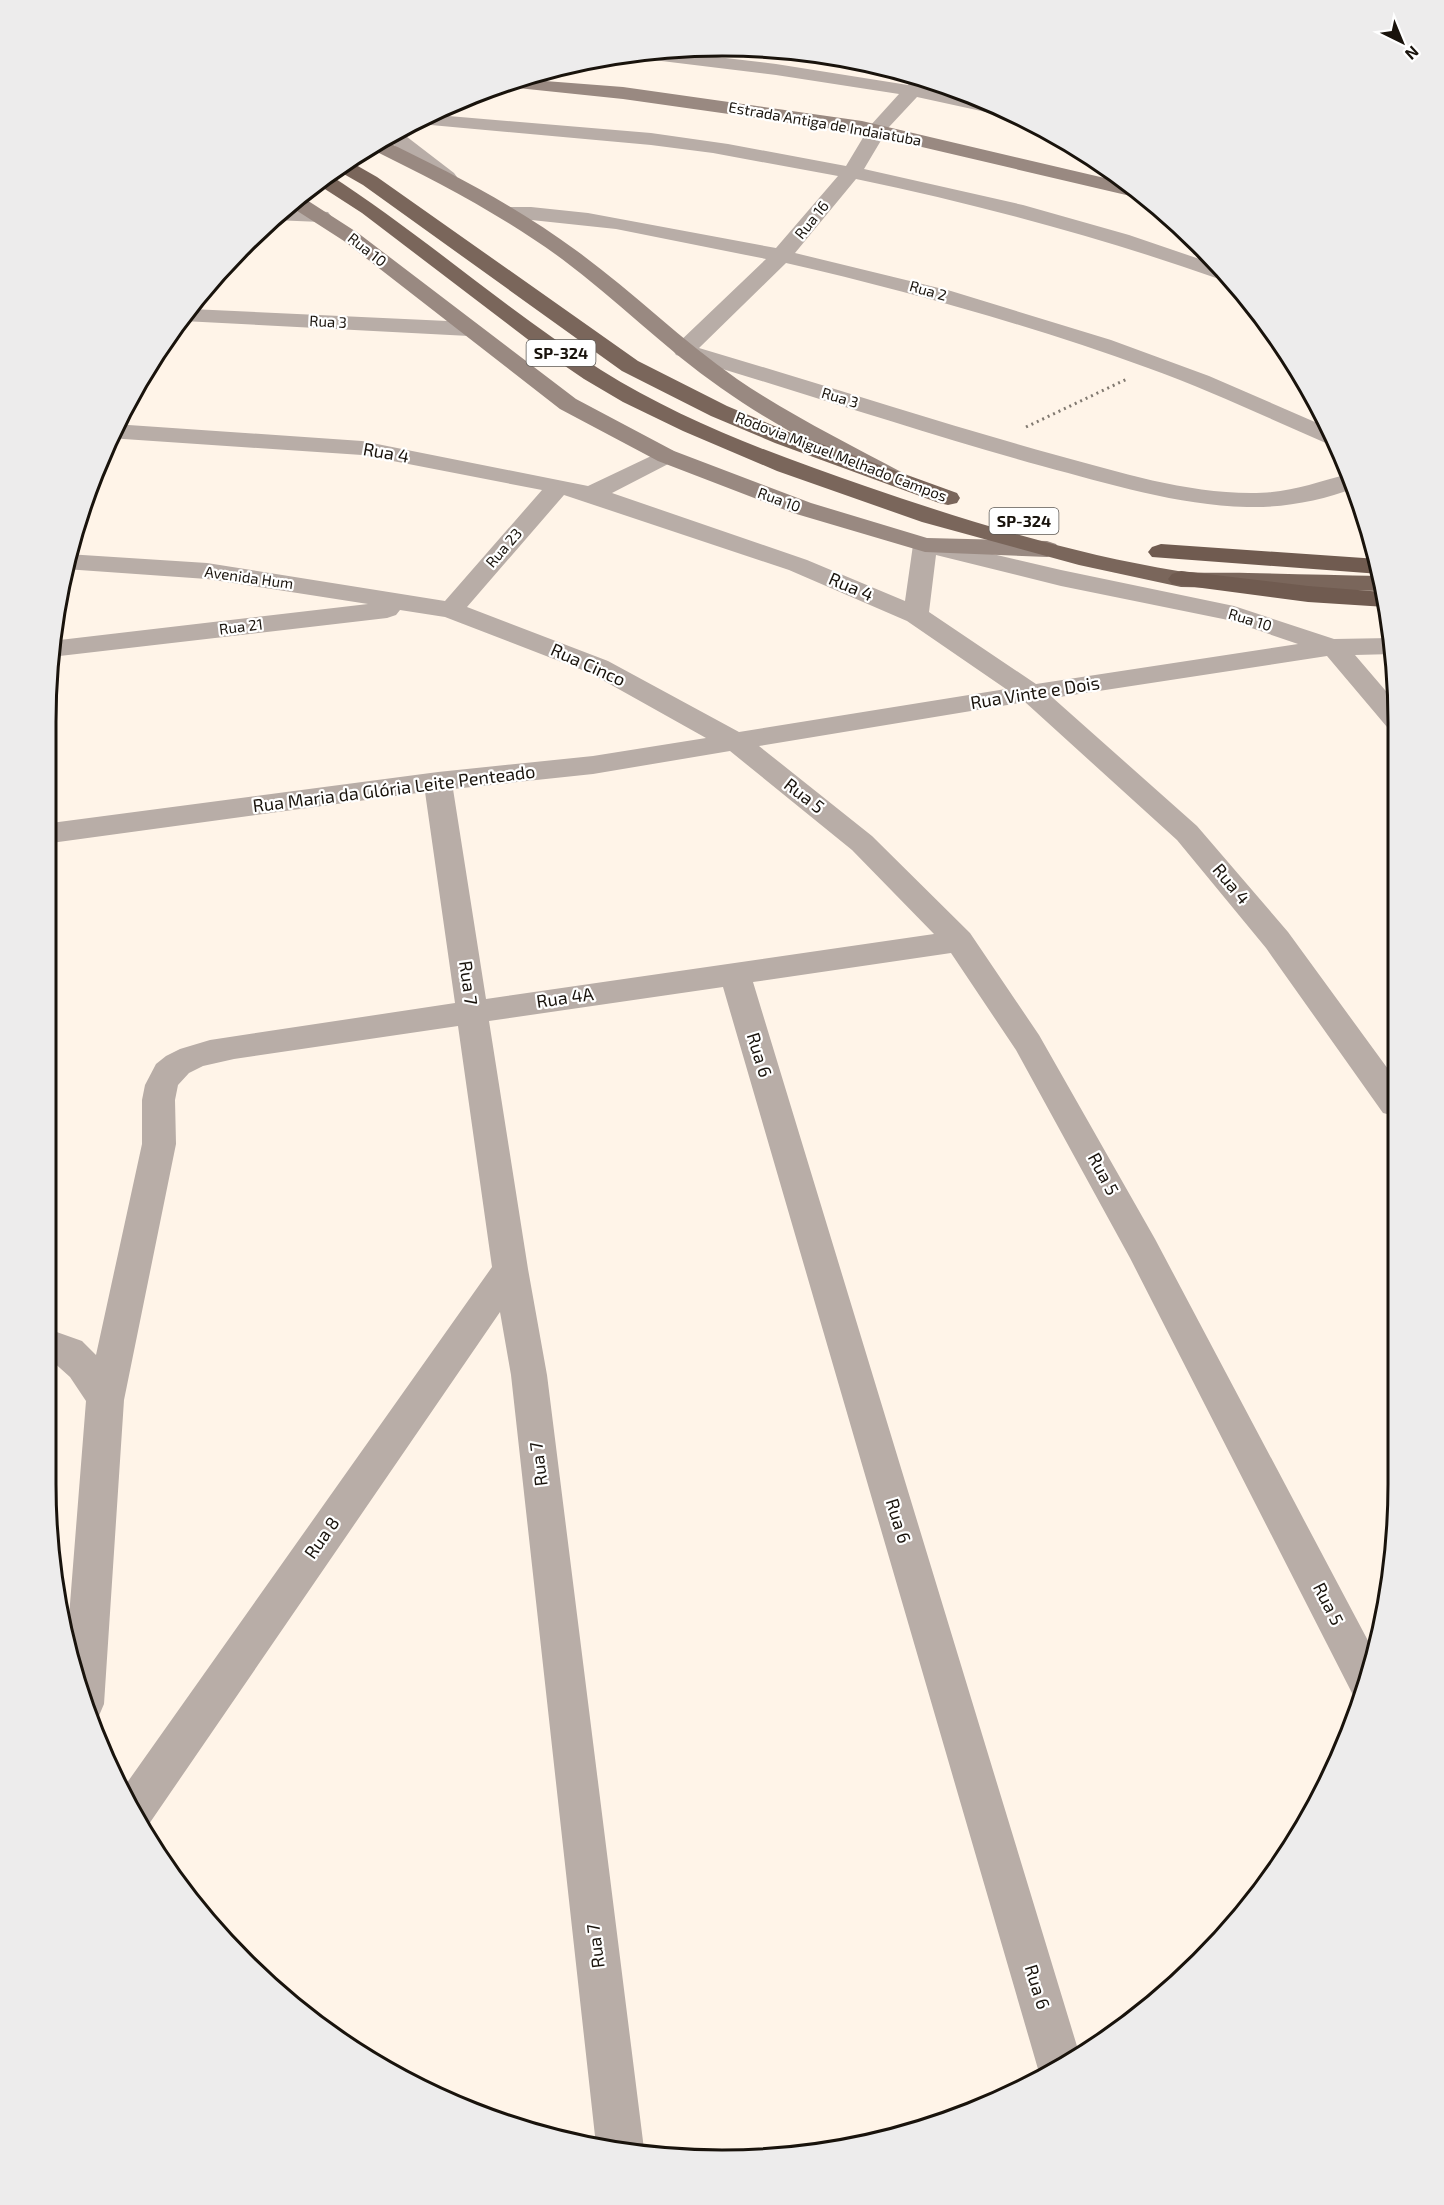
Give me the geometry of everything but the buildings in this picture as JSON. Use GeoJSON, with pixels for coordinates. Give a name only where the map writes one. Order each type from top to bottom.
{"type":"FeatureCollection","features":[{"type":"Feature","properties":{"kind":"highway","name":"Rodovia Miguel Melhado Campos"},"geometry":{"type":"LineString","coordinates":[[350,170],[387,193],[630,366],[719,411],[775,435],[908,485],[1000,515],[1296,582]]}},
{"type":"Feature","properties":{"kind":"highway","name":"Rodovia Miguel Melhado Campos"},"geometry":{"type":"LineString","coordinates":[[330,184],[369,209],[551,346],[631,397],[736,446],[862,494],[931,517],[1088,560],[1181,579],[1374,584]]}},
{"type":"Feature","properties":{"kind":"highway"},"geometry":{"type":"LineString","coordinates":[[1161,552],[1370,566]]}},
{"type":"Feature","properties":{"kind":"highway"},"geometry":{"type":"LineString","coordinates":[[1181,579],[1377,599]]}},
{"type":"Feature","properties":{"kind":"main road","name":"Estrada Antiga de Indaiatuba"},"geometry":{"type":"LineString","coordinates":[[527,85],[623,93],[877,130],[1035,165],[1119,187]]}},
{"type":"Feature","properties":{"kind":"main road"},"geometry":{"type":"LineString","coordinates":[[384,148],[447,177]]}},
{"type":"Feature","properties":{"kind":"main road","name":"Rua 3"},"geometry":{"type":"LineString","coordinates":[[447,177],[503,211],[593,273],[684,350]]}},
{"type":"Feature","properties":{"kind":"main road","name":"Rua 10"},"geometry":{"type":"LineString","coordinates":[[302,205],[351,237],[568,404],[666,456],[802,508],[926,545]]}},
{"type":"Feature","properties":{"kind":"main road"},"geometry":{"type":"LineString","coordinates":[[684,350],[748,397],[908,485]]}},
{"type":"Feature","properties":{"kind":"main road"},"geometry":{"type":"LineString","coordinates":[[926,545],[1047,549]]}},
{"type":"Feature","properties":{"kind":"street"},"geometry":{"type":"LineString","coordinates":[[673,57],[917,85]]}},
{"type":"Feature","properties":{"kind":"street","name":"Rua 16"},"geometry":{"type":"LineString","coordinates":[[684,350],[783,255],[851,172],[891,111],[918,85]]}},
{"type":"Feature","properties":{"kind":"street"},"geometry":{"type":"LineString","coordinates":[[435,120],[609,134],[686,143],[851,172],[940,191],[1093,230],[1211,270]]}},
{"type":"Feature","properties":{"kind":"street","name":"Rua 3"},"geometry":{"type":"LineString","coordinates":[[398,140],[447,177]]}},
{"type":"Feature","properties":{"kind":"street","name":"Rua 2"},"geometry":{"type":"LineString","coordinates":[[503,211],[535,212],[687,236],[865,273],[1047,326],[1158,364],[1323,434]]}},
{"type":"Feature","properties":{"kind":"street"},"geometry":{"type":"LineString","coordinates":[[290,215],[321,216]]}},
{"type":"Feature","properties":{"kind":"street","name":"Rua 3"},"geometry":{"type":"LineString","coordinates":[[194,315],[469,329]]}},
{"type":"Feature","properties":{"kind":"street","name":"Rua 3"},"geometry":{"type":"LineString","coordinates":[[684,350],[988,444],[1173,490],[1217,498],[1271,500],[1311,493],[1344,483]]}},
{"type":"Feature","properties":{"kind":"street","name":"Rua 4"},"geometry":{"type":"LineString","coordinates":[[122,432],[362,448],[558,486],[591,494],[798,565],[916,615],[1031,693],[1187,833],[1277,940],[1388,1094]]}},
{"type":"Feature","properties":{"kind":"street"},"geometry":{"type":"LineString","coordinates":[[591,494],[666,456]]}},
{"type":"Feature","properties":{"kind":"street","name":"Rua 23"},"geometry":{"type":"LineString","coordinates":[[441,607],[558,486]]}},
{"type":"Feature","properties":{"kind":"street"},"geometry":{"type":"LineString","coordinates":[[916,615],[926,545]]}},
{"type":"Feature","properties":{"kind":"street","name":"Rua 10"},"geometry":{"type":"LineString","coordinates":[[926,545],[1061,578],[1234,614],[1334,647]]}},
{"type":"Feature","properties":{"kind":"street","name":"Avenida Hum"},"geometry":{"type":"LineString","coordinates":[[75,562],[207,572],[441,607]]}},
{"type":"Feature","properties":{"kind":"street","name":"Rua 21"},"geometry":{"type":"LineString","coordinates":[[60,648],[441,607]]}},
{"type":"Feature","properties":{"kind":"street","name":"Rua Cinco"},"geometry":{"type":"LineString","coordinates":[[441,607],[599,667],[737,743]]}},
{"type":"Feature","properties":{"kind":"street"},"geometry":{"type":"LineString","coordinates":[[1334,647],[1384,646]]}},
{"type":"Feature","properties":{"kind":"street"},"geometry":{"type":"LineString","coordinates":[[1334,647],[1388,710]]}},
{"type":"Feature","properties":{"kind":"street","name":"Rua Vinte e Dois"},"geometry":{"type":"LineString","coordinates":[[737,743],[1031,693],[1334,647]]}},
{"type":"Feature","properties":{"kind":"street","name":"Rua Maria da Glória Leite Penteado"},"geometry":{"type":"LineString","coordinates":[[56,832],[438,781],[593,765],[737,743]]}},
{"type":"Feature","properties":{"kind":"street","name":"Rua 5"},"geometry":{"type":"LineString","coordinates":[[737,743],[862,843],[959,941],[1028,1043],[1085,1141],[1362,1669]]}},
{"type":"Feature","properties":{"kind":"street","name":"Rua 7"},"geometry":{"type":"LineString","coordinates":[[438,781],[510,1269],[529,1375],[619,2141]]}},
{"type":"Feature","properties":{"kind":"street","name":"Rua 4A"},"geometry":{"type":"LineString","coordinates":[[105,1400],[159,1144],[157,1109],[160,1091],[165,1076],[186,1058],[198,1054],[472,1011],[959,941]]}},
{"type":"Feature","properties":{"kind":"street","name":"Rua 6"},"geometry":{"type":"LineString","coordinates":[[735,973],[1058,2058]]}},
{"type":"Feature","properties":{"kind":"street","name":"Rua 8"},"geometry":{"type":"LineString","coordinates":[[138,1803],[510,1269]]}},
{"type":"Feature","properties":{"kind":"street"},"geometry":{"type":"LineString","coordinates":[[56,1346],[72,1355],[91,1377],[105,1400],[76,1631],[78,1656]]}},
{"type":"Feature","properties":{"kind":"path"},"geometry":{"type":"LineString","coordinates":[[988,444],[1158,364]]}}]}
